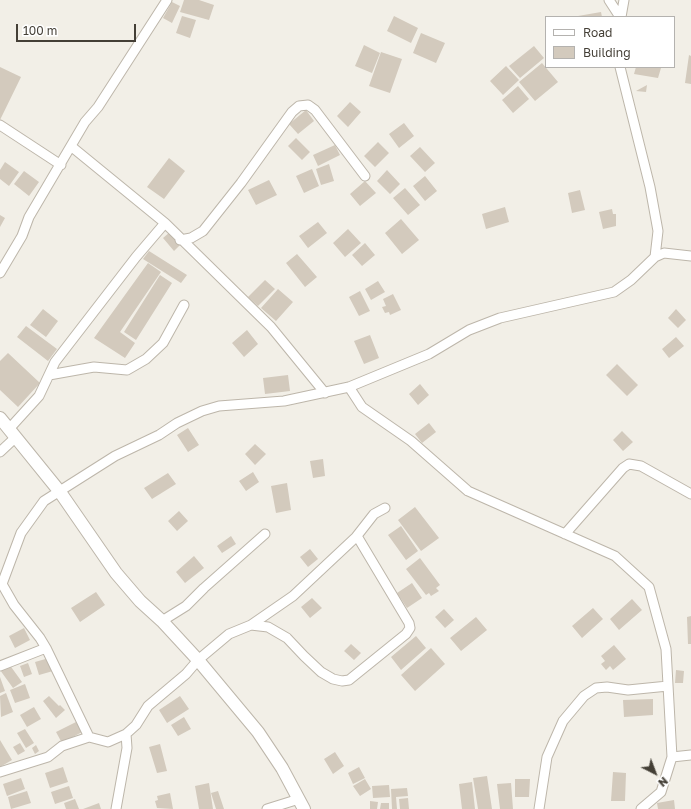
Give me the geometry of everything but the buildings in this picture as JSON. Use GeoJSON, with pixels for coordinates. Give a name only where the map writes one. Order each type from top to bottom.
{"type":"FeatureCollection","features":[{"type":"Feature","properties":{"kind":"street"},"geometry":{"type":"LineString","coordinates":[[0,273],[22,236],[29,217],[72,147],[85,122],[98,108],[167,0]]}},
{"type":"Feature","properties":{"kind":"street"},"geometry":{"type":"LineString","coordinates":[[609,0],[619,16]]}},
{"type":"Feature","properties":{"kind":"street"},"geometry":{"type":"LineString","coordinates":[[620,16],[624,0]]}},
{"type":"Feature","properties":{"kind":"street"},"geometry":{"type":"LineString","coordinates":[[620,68],[650,187],[658,232],[655,257]]}},
{"type":"Feature","properties":{"kind":"street"},"geometry":{"type":"LineString","coordinates":[[180,240],[191,238],[203,230],[241,183],[292,112],[299,106],[308,105],[315,110],[365,176]]}},
{"type":"Feature","properties":{"kind":"street"},"geometry":{"type":"LineString","coordinates":[[0,125],[61,165]]}},
{"type":"Feature","properties":{"kind":"street"},"geometry":{"type":"LineString","coordinates":[[72,147],[165,223],[180,240],[271,327],[325,393]]}},
{"type":"Feature","properties":{"kind":"street"},"geometry":{"type":"LineString","coordinates":[[0,452],[39,396],[55,362],[95,309],[165,223]]}},
{"type":"Feature","properties":{"kind":"street"},"geometry":{"type":"LineString","coordinates":[[89,737],[46,648],[14,605],[2,584],[21,533],[44,501],[115,456],[159,435],[177,423],[202,411],[219,406],[284,401],[349,387],[429,354],[469,330],[500,318],[614,292],[631,280],[655,257],[664,253],[691,256]]}},
{"type":"Feature","properties":{"kind":"street"},"geometry":{"type":"LineString","coordinates":[[49,375],[94,367],[127,370],[146,359],[163,343],[184,305]]}},
{"type":"Feature","properties":{"kind":"street"},"geometry":{"type":"LineString","coordinates":[[349,387],[362,407],[411,441],[468,491],[615,556],[649,587],[666,650],[672,757],[661,792],[645,808]]}},
{"type":"Feature","properties":{"kind":"street"},"geometry":{"type":"LineString","coordinates":[[0,418],[60,492],[116,573],[140,601],[162,621],[198,660],[258,732],[282,768],[301,804],[267,809]]}},
{"type":"Feature","properties":{"kind":"street"},"geometry":{"type":"LineString","coordinates":[[565,534],[623,468],[629,464],[641,466],[691,494]]}},
{"type":"Feature","properties":{"kind":"street"},"geometry":{"type":"LineString","coordinates":[[0,772],[48,757],[62,746],[89,737],[108,742],[126,734],[136,725],[148,706],[186,674],[198,660],[229,634],[251,625],[293,596],[357,536],[374,514],[385,508]]}},
{"type":"Feature","properties":{"kind":"street"},"geometry":{"type":"LineString","coordinates":[[162,621],[186,606],[265,534]]}},
{"type":"Feature","properties":{"kind":"street"},"geometry":{"type":"LineString","coordinates":[[251,625],[268,627],[287,638],[321,672],[333,679],[342,681],[349,680],[406,634],[410,628],[409,623],[357,536]]}},
{"type":"Feature","properties":{"kind":"street"},"geometry":{"type":"LineString","coordinates":[[0,666],[46,648]]}},
{"type":"Feature","properties":{"kind":"street"},"geometry":{"type":"LineString","coordinates":[[539,809],[547,757],[563,721],[584,696],[596,688],[607,687],[628,690],[668,686]]}},
{"type":"Feature","properties":{"kind":"street"},"geometry":{"type":"LineString","coordinates":[[116,809],[127,748],[126,734]]}},
{"type":"Feature","properties":{"kind":"street"},"geometry":{"type":"LineString","coordinates":[[672,757],[691,755]]}}]}
